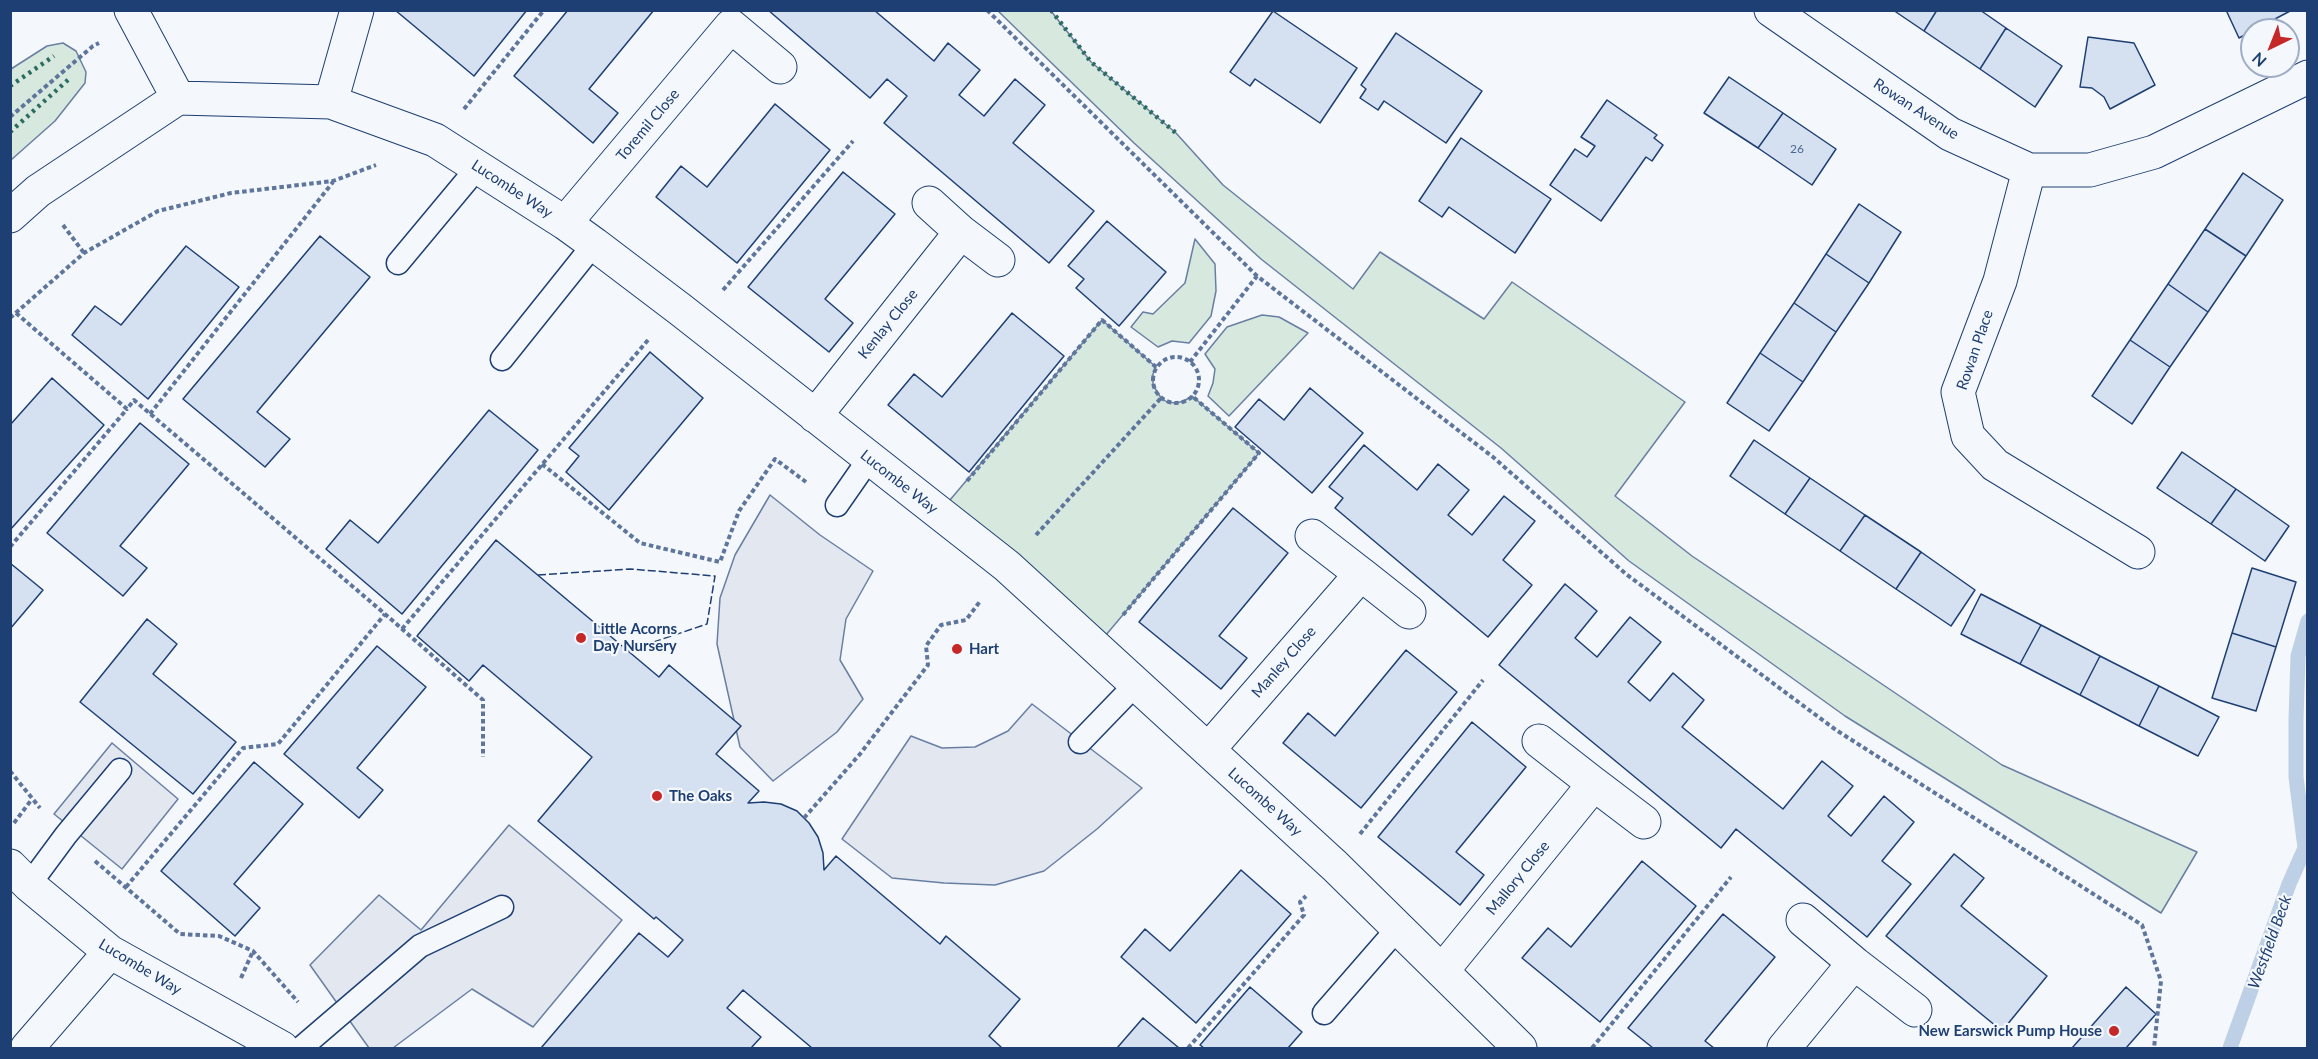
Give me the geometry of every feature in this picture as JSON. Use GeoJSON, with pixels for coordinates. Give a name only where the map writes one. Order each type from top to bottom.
{"type":"FeatureCollection","features":[{"type":"Feature","properties":{"kind":"street"},"geometry":{"type":"LineString","coordinates":[[10,216],[38,191],[178,98],[130,10]]}},
{"type":"Feature","properties":{"kind":"street"},"geometry":{"type":"LineString","coordinates":[[331,102],[357,10]]}},
{"type":"Feature","properties":{"kind":"street","name":"Rowan Avenue"},"geometry":{"type":"LineString","coordinates":[[1772,10],[1950,135],[2029,170],[2090,171],[2154,152],[2307,77]]}},
{"type":"Feature","properties":{"kind":"street","name":"Toremil Close"},"geometry":{"type":"LineString","coordinates":[[565,223],[721,18],[780,66]]}},
{"type":"Feature","properties":{"kind":"street","name":"Lucombe Way"},"geometry":{"type":"LineString","coordinates":[[178,98],[331,102],[435,140],[565,223],[681,310],[1007,566],[1335,866],[1521,1048]]}},
{"type":"Feature","properties":{"kind":"street","name":"Rowan Place"},"geometry":{"type":"LineString","coordinates":[[2029,170],[2000,281],[1958,392],[1968,436],[1995,465],[2138,552]]}},
{"type":"Feature","properties":{"kind":"street"},"geometry":{"type":"LineString","coordinates":[[929,203],[961,232],[998,260]]}},
{"type":"Feature","properties":{"kind":"street","name":"Kenlay Close"},"geometry":{"type":"LineString","coordinates":[[815,416],[961,232]]}},
{"type":"Feature","properties":{"kind":"street"},"geometry":{"type":"LineString","coordinates":[[1312,536],[1409,612]]}},
{"type":"Feature","properties":{"kind":"street","name":"Manley Close"},"geometry":{"type":"LineString","coordinates":[[1208,750],[1361,574]]}},
{"type":"Feature","properties":{"kind":"street"},"geometry":{"type":"LineString","coordinates":[[1539,741],[1644,822]]}},
{"type":"Feature","properties":{"kind":"street","name":"Mallory Close"},"geometry":{"type":"LineString","coordinates":[[1442,971],[1594,784]]}},
{"type":"Feature","properties":{"kind":"street","name":"Lucombe Way"},"geometry":{"type":"LineString","coordinates":[[20,876],[110,952],[282,1048]]}},
{"type":"Feature","properties":{"kind":"street"},"geometry":{"type":"LineString","coordinates":[[1803,920],[1915,1011]]}},
{"type":"Feature","properties":{"kind":"street"},"geometry":{"type":"LineString","coordinates":[[27,1048],[110,952]]}},
{"type":"Feature","properties":{"kind":"street"},"geometry":{"type":"LineString","coordinates":[[1784,1048],[1854,963]]}},
{"type":"Feature","properties":{"kind":"lane"},"geometry":{"type":"LineString","coordinates":[[398,263],[478,167]]}},
{"type":"Feature","properties":{"kind":"lane"},"geometry":{"type":"LineString","coordinates":[[502,359],[594,244]]}},
{"type":"Feature","properties":{"kind":"lane"},"geometry":{"type":"LineString","coordinates":[[837,505],[869,459]]}},
{"type":"Feature","properties":{"kind":"lane"},"geometry":{"type":"LineString","coordinates":[[1080,742],[1136,684]]}},
{"type":"Feature","properties":{"kind":"lane"},"geometry":{"type":"LineString","coordinates":[[20,876],[66,836],[120,770]]}},
{"type":"Feature","properties":{"kind":"lane"},"geometry":{"type":"LineString","coordinates":[[301,1048],[420,946],[502,907]]}},
{"type":"Feature","properties":{"kind":"lane"},"geometry":{"type":"LineString","coordinates":[[1324,1013],[1398,928]]}},
{"type":"Feature","properties":{"kind":"path"},"geometry":{"type":"LineString","coordinates":[[435,140],[447,104],[464,110],[544,10]]}},
{"type":"Feature","properties":{"kind":"path"},"geometry":{"type":"LineString","coordinates":[[987,10],[1257,276],[1493,457],[1626,574],[1836,730],[2142,925],[2161,981],[2154,1048]]}},
{"type":"Feature","properties":{"kind":"path"},"geometry":{"type":"LineString","coordinates":[[10,117],[93,46]]}},
{"type":"Feature","properties":{"kind":"path"},"geometry":{"type":"LineString","coordinates":[[402,629],[643,344],[681,310],[701,288],[714,300],[853,141]]}},
{"type":"Feature","properties":{"kind":"path"},"geometry":{"type":"LineString","coordinates":[[10,318],[84,253],[158,211],[231,193],[333,182],[380,163]]}},
{"type":"Feature","properties":{"kind":"path"},"geometry":{"type":"LineString","coordinates":[[150,414],[333,182]]}},
{"type":"Feature","properties":{"kind":"path"},"geometry":{"type":"LineString","coordinates":[[1191,362],[1257,276]]}},
{"type":"Feature","properties":{"kind":"path"},"geometry":{"type":"LineString","coordinates":[[16,313],[127,409]]}},
{"type":"Feature","properties":{"kind":"path"},"geometry":{"type":"LineString","coordinates":[[939,513],[1101,320],[1156,367]]}},
{"type":"Feature","properties":{"kind":"path"},"geometry":{"type":"LineString","coordinates":[[1176,356],[1191,362],[1199,382],[1192,396],[1176,403],[1167,402],[1161,398],[1153,385],[1153,374],[1156,367],[1162,361],[1176,356]]}},
{"type":"Feature","properties":{"kind":"path"},"geometry":{"type":"LineString","coordinates":[[1095,648],[1259,453],[1192,396]]}},
{"type":"Feature","properties":{"kind":"path"},"geometry":{"type":"LineString","coordinates":[[804,818],[860,754],[928,665],[926,646],[941,625],[966,620],[1007,566],[1161,398]]}},
{"type":"Feature","properties":{"kind":"path"},"geometry":{"type":"LineString","coordinates":[[10,547],[134,400],[483,700],[483,757]]}},
{"type":"Feature","properties":{"kind":"path"},"geometry":{"type":"LineString","coordinates":[[542,464],[640,543],[720,562],[739,511],[775,459],[837,505]]}},
{"type":"Feature","properties":{"kind":"path"},"geometry":{"type":"LineString","coordinates":[[126,887],[243,748],[278,744],[385,614]]}},
{"type":"Feature","properties":{"kind":"path"},"geometry":{"type":"LineString","coordinates":[[10,771],[32,800],[66,836],[180,934],[219,936],[253,951],[293,997],[327,1026]]}},
{"type":"Feature","properties":{"kind":"path"},"geometry":{"type":"LineString","coordinates":[[10,827],[32,800]]}},
{"type":"Feature","properties":{"kind":"path"},"geometry":{"type":"LineString","coordinates":[[1592,1048],[1731,877]]}},
{"type":"Feature","properties":{"kind":"shaded area"},"geometry":{"type":"Polygon","coordinates":[[[998,11],[1051,11],[1091,62],[1176,133],[1223,185],[1353,289],[1380,252],[1484,319],[1512,282],[1685,402],[1615,496],[1692,556],[2002,765],[2197,852],[2161,913],[1845,716],[1629,561],[1501,448],[1261,259],[1134,143],[998,11]]]}},
{"type":"Feature","properties":{"kind":"shaded area"},"geometry":{"type":"Polygon","coordinates":[[[63,43],[76,51],[86,72],[85,83],[55,121],[11,160],[11,69],[47,46],[63,43]]]}},
{"type":"Feature","properties":{"kind":"shaded area"},"geometry":{"type":"Polygon","coordinates":[[[1195,239],[1215,264],[1216,291],[1211,316],[1189,343],[1172,341],[1158,347],[1131,327],[1143,312],[1153,314],[1185,283],[1195,239]]]}},
{"type":"Feature","properties":{"kind":"shaded area"},"geometry":{"type":"Polygon","coordinates":[[[1262,315],[1279,317],[1308,333],[1229,416],[1208,396],[1215,369],[1205,354],[1227,327],[1262,315]]]}},
{"type":"Feature","properties":{"kind":"shaded area"},"geometry":{"type":"Polygon","coordinates":[[[1102,320],[1156,367],[1153,374],[1153,385],[1161,398],[1167,402],[1176,403],[1192,396],[1259,453],[1095,648],[939,513],[1102,320]]]}},
{"type":"Feature","properties":{"kind":"shaded area"},"geometry":{"type":"Polygon","coordinates":[[[770,495],[820,535],[873,571],[846,619],[840,660],[863,699],[837,732],[773,781],[740,747],[717,644],[720,598],[735,555],[770,495]]]}},
{"type":"Feature","properties":{"kind":"shaded area"},"geometry":{"type":"Polygon","coordinates":[[[1032,704],[1142,788],[1097,829],[1044,871],[995,885],[892,878],[842,839],[911,736],[942,748],[975,747],[1008,731],[1032,704]]]}},
{"type":"Feature","properties":{"kind":"shaded area"},"geometry":{"type":"Polygon","coordinates":[[[112,743],[178,799],[122,869],[54,814],[112,743]]]}},
{"type":"Feature","properties":{"kind":"shaded area"},"geometry":{"type":"Polygon","coordinates":[[[509,825],[622,920],[533,1027],[472,989],[393,1048],[369,1048],[310,965],[379,895],[421,930],[509,825]]]}},
{"type":"Feature","properties":{"kind":"building"},"geometry":{"type":"Polygon","coordinates":[[[395,10],[527,10],[474,76],[395,10]]]}},
{"type":"Feature","properties":{"kind":"building"},"geometry":{"type":"Polygon","coordinates":[[[568,10],[654,10],[589,89],[618,113],[593,143],[514,76],[568,10]]]}},
{"type":"Feature","properties":{"kind":"building"},"geometry":{"type":"Polygon","coordinates":[[[768,10],[874,10],[934,61],[948,43],[980,70],[959,95],[984,116],[1015,79],[1045,105],[1013,143],[1094,211],[1049,263],[884,123],[907,96],[887,79],[870,98],[768,10]]]}},
{"type":"Feature","properties":{"kind":"building"},"geometry":{"type":"Polygon","coordinates":[[[1893,10],[1937,10],[1924,31],[1893,10]]]}},
{"type":"Feature","properties":{"kind":"building"},"geometry":{"type":"Polygon","coordinates":[[[1937,10],[1980,10],[2006,28],[1980,69],[1924,31],[1937,10]]]}},
{"type":"Feature","properties":{"kind":"building"},"geometry":{"type":"Polygon","coordinates":[[[2226,10],[2292,10],[2277,18],[2240,18],[2239,38],[2226,10]]]}},
{"type":"Feature","properties":{"kind":"building"},"geometry":{"type":"Polygon","coordinates":[[[1273,11],[1357,68],[1320,123],[1255,79],[1250,86],[1230,72],[1273,11]]]}},
{"type":"Feature","properties":{"kind":"building"},"geometry":{"type":"Polygon","coordinates":[[[2006,28],[2062,66],[2035,107],[1980,69],[2006,28]]]}},
{"type":"Feature","properties":{"kind":"building"},"geometry":{"type":"Polygon","coordinates":[[[1396,33],[1482,91],[1446,143],[1384,101],[1378,110],[1360,98],[1366,89],[1361,85],[1396,33]]]}},
{"type":"Feature","properties":{"kind":"building"},"geometry":{"type":"Polygon","coordinates":[[[2088,37],[2134,43],[2155,85],[2110,109],[2104,97],[2092,88],[2080,87],[2088,37]]]}},
{"type":"Feature","properties":{"kind":"building"},"geometry":{"type":"Polygon","coordinates":[[[1729,77],[1783,113],[1758,148],[1704,113],[1729,77]]]}},
{"type":"Feature","properties":{"kind":"building"},"geometry":{"type":"Polygon","coordinates":[[[1607,100],[1657,135],[1654,138],[1663,145],[1652,161],[1646,157],[1601,221],[1550,185],[1575,149],[1587,157],[1595,146],[1581,137],[1607,100]]]}},
{"type":"Feature","properties":{"kind":"building"},"geometry":{"type":"Polygon","coordinates":[[[775,104],[830,150],[737,263],[656,197],[681,166],[707,187],[775,104]]]}},
{"type":"Feature","properties":{"kind":"building"},"geometry":{"type":"Polygon","coordinates":[[[1783,113],[1836,149],[1812,185],[1758,148],[1783,113]]]}},
{"type":"Feature","properties":{"kind":"building"},"geometry":{"type":"Polygon","coordinates":[[[1461,138],[1551,199],[1515,253],[1449,207],[1442,217],[1419,201],[1461,138]]]}},
{"type":"Feature","properties":{"kind":"building"},"geometry":{"type":"Polygon","coordinates":[[[843,172],[895,214],[825,299],[853,323],[829,352],[748,287],[843,172]]]}},
{"type":"Feature","properties":{"kind":"building"},"geometry":{"type":"Polygon","coordinates":[[[2243,173],[2283,200],[2246,256],[2205,229],[2243,173]]]}},
{"type":"Feature","properties":{"kind":"building"},"geometry":{"type":"Polygon","coordinates":[[[1859,204],[1901,232],[1869,283],[1826,254],[1859,204]]]}},
{"type":"Feature","properties":{"kind":"building"},"geometry":{"type":"Polygon","coordinates":[[[1107,221],[1166,272],[1119,326],[1076,288],[1084,279],[1068,266],[1107,221]]]}},
{"type":"Feature","properties":{"kind":"building"},"geometry":{"type":"Polygon","coordinates":[[[2205,229],[2246,256],[2208,312],[2168,284],[2205,229]]]}},
{"type":"Feature","properties":{"kind":"building"},"geometry":{"type":"Polygon","coordinates":[[[320,236],[370,277],[257,412],[290,439],[265,467],[183,399],[320,236]]]}},
{"type":"Feature","properties":{"kind":"building"},"geometry":{"type":"Polygon","coordinates":[[[186,246],[239,287],[148,399],[72,335],[95,306],[121,325],[186,246]]]}},
{"type":"Feature","properties":{"kind":"building"},"geometry":{"type":"Polygon","coordinates":[[[1826,254],[1869,283],[1836,332],[1794,303],[1826,254]]]}},
{"type":"Feature","properties":{"kind":"building"},"geometry":{"type":"Polygon","coordinates":[[[2168,284],[2208,312],[2170,367],[2130,340],[2168,284]]]}},
{"type":"Feature","properties":{"kind":"building"},"geometry":{"type":"Polygon","coordinates":[[[1794,303],[1836,332],[1803,382],[1760,353],[1794,303]]]}},
{"type":"Feature","properties":{"kind":"building"},"geometry":{"type":"Polygon","coordinates":[[[1012,313],[1064,356],[969,472],[888,405],[914,374],[942,397],[1012,313]]]}},
{"type":"Feature","properties":{"kind":"building"},"geometry":{"type":"Polygon","coordinates":[[[2130,340],[2170,367],[2132,424],[2092,396],[2130,340]]]}},
{"type":"Feature","properties":{"kind":"building"},"geometry":{"type":"Polygon","coordinates":[[[650,352],[703,398],[609,510],[566,472],[579,456],[569,448],[650,352]]]}},
{"type":"Feature","properties":{"kind":"building"},"geometry":{"type":"Polygon","coordinates":[[[1760,353],[1803,382],[1769,431],[1727,403],[1760,353]]]}},
{"type":"Feature","properties":{"kind":"building"},"geometry":{"type":"Polygon","coordinates":[[[52,378],[104,425],[10,530],[10,425],[52,378]]]}},
{"type":"Feature","properties":{"kind":"building"},"geometry":{"type":"Polygon","coordinates":[[[1310,388],[1363,433],[1312,493],[1235,427],[1259,399],[1284,420],[1310,388]]]}},
{"type":"Feature","properties":{"kind":"building"},"geometry":{"type":"Polygon","coordinates":[[[489,410],[538,450],[402,614],[326,549],[350,520],[378,543],[489,410]]]}},
{"type":"Feature","properties":{"kind":"building"},"geometry":{"type":"Polygon","coordinates":[[[140,423],[189,464],[120,546],[147,568],[123,596],[47,533],[140,423]]]}},
{"type":"Feature","properties":{"kind":"building"},"geometry":{"type":"Polygon","coordinates":[[[1754,440],[1810,478],[1785,514],[1730,476],[1754,440]]]}},
{"type":"Feature","properties":{"kind":"building"},"geometry":{"type":"Polygon","coordinates":[[[1364,445],[1417,490],[1438,464],[1469,490],[1448,515],[1472,535],[1504,496],[1535,521],[1503,560],[1532,585],[1488,637],[1335,508],[1343,498],[1329,487],[1364,445]]]}},
{"type":"Feature","properties":{"kind":"building"},"geometry":{"type":"Polygon","coordinates":[[[2182,452],[2236,489],[2211,524],[2157,488],[2182,452]]]}},
{"type":"Feature","properties":{"kind":"building"},"geometry":{"type":"Polygon","coordinates":[[[1810,478],[1865,515],[1840,551],[1785,514],[1810,478]]]}},
{"type":"Feature","properties":{"kind":"building"},"geometry":{"type":"Polygon","coordinates":[[[2236,489],[2289,526],[2265,561],[2211,524],[2236,489]]]}},
{"type":"Feature","properties":{"kind":"building"},"geometry":{"type":"Polygon","coordinates":[[[1233,508],[1288,553],[1219,636],[1247,658],[1221,689],[1139,622],[1233,508]]]}},
{"type":"Feature","properties":{"kind":"building"},"geometry":{"type":"Polygon","coordinates":[[[1865,515],[1921,552],[1896,589],[1840,551],[1865,515]]]}},
{"type":"Feature","properties":{"kind":"building","name":"The Oaks"},"geometry":{"type":"Polygon","coordinates":[[[496,540],[659,677],[669,665],[741,726],[716,754],[759,791],[748,803],[781,804],[797,811],[809,823],[818,837],[823,853],[824,870],[836,856],[940,944],[946,936],[1020,999],[989,1036],[1000,1048],[812,1048],[743,990],[727,1008],[761,1037],[751,1048],[541,1048],[639,933],[668,957],[683,940],[656,917],[654,919],[538,821],[592,757],[483,665],[469,681],[417,636],[496,540]]]}},
{"type":"Feature","properties":{"kind":"building"},"geometry":{"type":"Polygon","coordinates":[[[1921,552],[1975,590],[1951,626],[1896,589],[1921,552]]]}},
{"type":"Feature","properties":{"kind":"building"},"geometry":{"type":"Polygon","coordinates":[[[10,563],[43,590],[10,629],[10,563]]]}},
{"type":"Feature","properties":{"kind":"building"},"geometry":{"type":"Polygon","coordinates":[[[2252,568],[2296,582],[2276,647],[2232,633],[2252,568]]]}},
{"type":"Feature","properties":{"kind":"building"},"geometry":{"type":"Polygon","coordinates":[[[1565,584],[1597,611],[1575,638],[1597,657],[1630,617],[1661,642],[1628,682],[1650,701],[1673,673],[1704,700],[1682,727],[1783,809],[1822,761],[1853,786],[1828,816],[1851,836],[1884,796],[1914,822],[1882,861],[1911,884],[1867,937],[1736,829],[1721,848],[1499,665],[1565,584]]]}},
{"type":"Feature","properties":{"kind":"building"},"geometry":{"type":"Polygon","coordinates":[[[1981,594],[2041,625],[2020,664],[1961,634],[1981,594]]]}},
{"type":"Feature","properties":{"kind":"building"},"geometry":{"type":"Polygon","coordinates":[[[147,619],[177,644],[153,674],[236,742],[193,794],[80,702],[147,619]]]}},
{"type":"Feature","properties":{"kind":"building"},"geometry":{"type":"Polygon","coordinates":[[[2041,625],[2100,656],[2080,695],[2020,664],[2041,625]]]}},
{"type":"Feature","properties":{"kind":"building"},"geometry":{"type":"Polygon","coordinates":[[[2232,633],[2276,647],[2256,711],[2212,698],[2232,633]]]}},
{"type":"Feature","properties":{"kind":"building"},"geometry":{"type":"Polygon","coordinates":[[[377,646],[426,687],[357,768],[383,790],[359,818],[284,754],[377,646]]]}},
{"type":"Feature","properties":{"kind":"building"},"geometry":{"type":"Polygon","coordinates":[[[1406,650],[1457,692],[1361,808],[1283,743],[1308,713],[1335,736],[1406,650]]]}},
{"type":"Feature","properties":{"kind":"building"},"geometry":{"type":"Polygon","coordinates":[[[2100,656],[2159,686],[2139,726],[2080,695],[2100,656]]]}},
{"type":"Feature","properties":{"kind":"building"},"geometry":{"type":"Polygon","coordinates":[[[2159,686],[2219,717],[2198,756],[2139,726],[2159,686]]]}},
{"type":"Feature","properties":{"kind":"building"},"geometry":{"type":"Polygon","coordinates":[[[1472,722],[1526,767],[1456,852],[1484,875],[1460,905],[1378,837],[1472,722]]]}},
{"type":"Feature","properties":{"kind":"building"},"geometry":{"type":"Polygon","coordinates":[[[254,762],[303,804],[234,884],[260,908],[235,936],[161,871],[254,762]]]}},
{"type":"Feature","properties":{"kind":"building"},"geometry":{"type":"Polygon","coordinates":[[[1954,854],[1984,878],[1961,906],[2047,976],[2002,1031],[1886,936],[1954,854]]]}},
{"type":"Feature","properties":{"kind":"building"},"geometry":{"type":"Polygon","coordinates":[[[1642,861],[1696,906],[1600,1022],[1522,958],[1548,928],[1571,947],[1642,861]]]}},
{"type":"Feature","properties":{"kind":"building"},"geometry":{"type":"Polygon","coordinates":[[[1241,870],[1291,914],[1196,1023],[1121,957],[1145,929],[1170,951],[1241,870]]]}},
{"type":"Feature","properties":{"kind":"building"},"geometry":{"type":"Polygon","coordinates":[[[1723,914],[1775,957],[1705,1041],[1714,1048],[1653,1048],[1628,1028],[1723,914]]]}},
{"type":"Feature","properties":{"kind":"building"},"geometry":{"type":"Polygon","coordinates":[[[1250,987],[1302,1032],[1288,1048],[1204,1048],[1200,1045],[1250,987]]]}},
{"type":"Feature","properties":{"kind":"building","name":"New Earswick Pump House"},"geometry":{"type":"Polygon","coordinates":[[[2126,987],[2156,1014],[2126,1048],[2072,1048],[2126,987]]]}},
{"type":"Feature","properties":{"kind":"building"},"geometry":{"type":"Polygon","coordinates":[[[1143,1018],[1179,1048],[1117,1048],[1143,1018]]]}},
{"type":"Feature","properties":{"kind":"waterway","name":"Westfield Beck"},"geometry":{"type":"LineString","coordinates":[[2230,1048],[2289,884],[2305,848],[2296,777],[2296,720],[2298,656],[2308,621]]}},
{"type":"Feature","properties":{"kind":"hedge"},"geometry":{"type":"LineString","coordinates":[[1051,10],[1091,62],[1176,133]]}},
{"type":"Feature","properties":{"kind":"hedge"},"geometry":{"type":"LineString","coordinates":[[10,86],[54,56]]}},
{"type":"Feature","properties":{"kind":"hedge"},"geometry":{"type":"LineString","coordinates":[[10,132],[69,79]]}},
{"type":"Feature","properties":{"kind":"fence"},"geometry":{"type":"LineString","coordinates":[[538,575],[630,569],[715,576],[707,624],[627,651]]}},
{"type":"Feature","properties":{"kind":"place","name":"Little Acorns Day Nursery"},"geometry":{"type":"Point","coordinates":[581,638]}},
{"type":"Feature","properties":{"kind":"place","name":"Hart"},"geometry":{"type":"Point","coordinates":[957,649]}},
{"type":"Feature","properties":{"kind":"place","name":"The Oaks"},"geometry":{"type":"Point","coordinates":[657,796]}},
{"type":"Feature","properties":{"kind":"place","name":"New Earswick Pump House"},"geometry":{"type":"Point","coordinates":[2114,1031]}}]}
